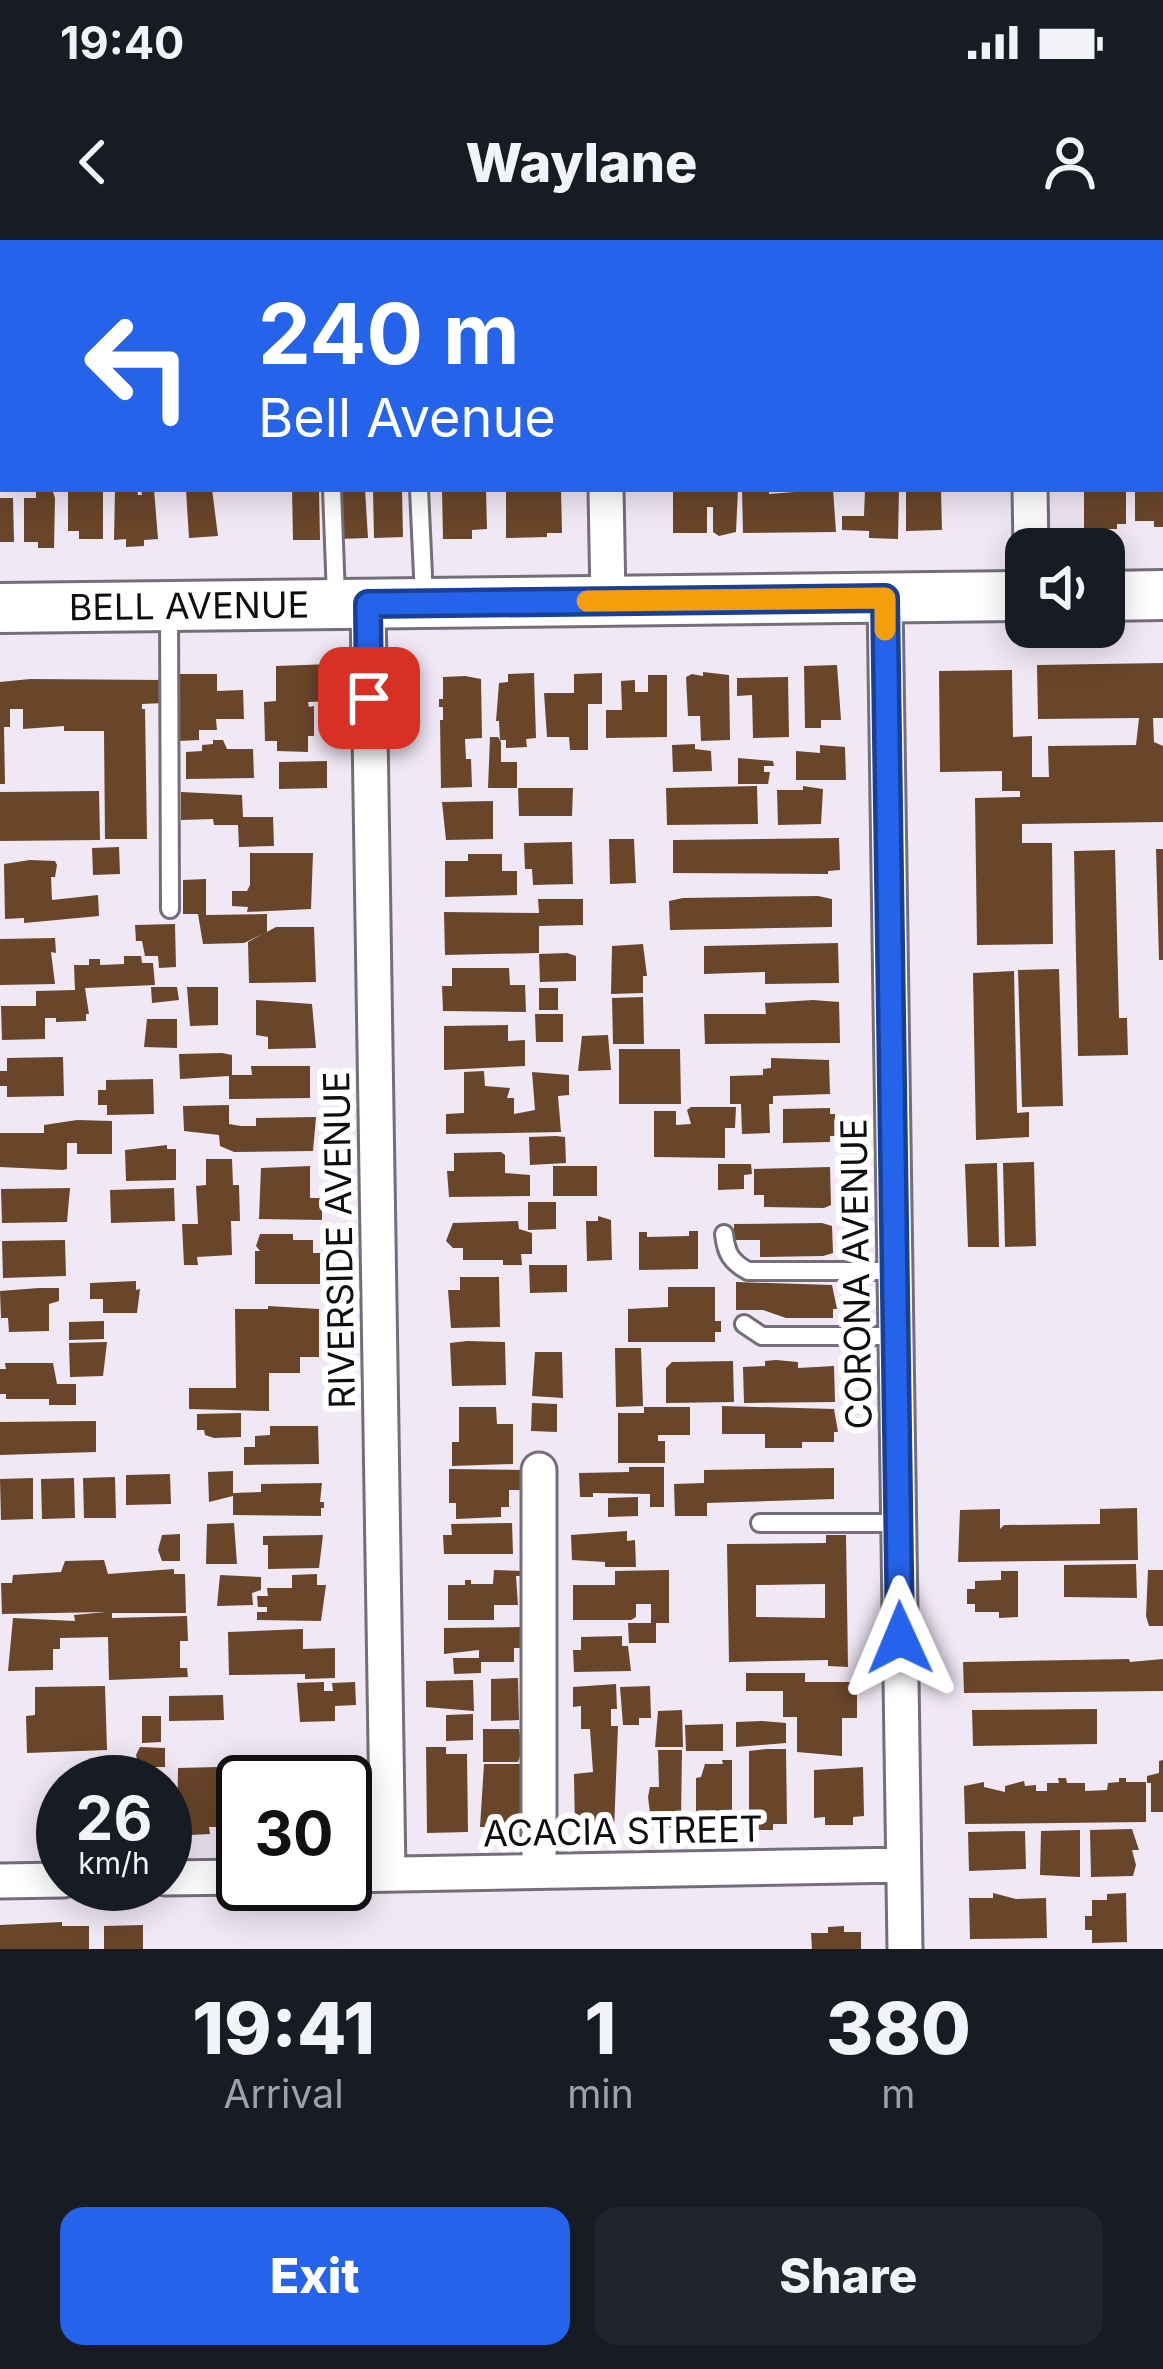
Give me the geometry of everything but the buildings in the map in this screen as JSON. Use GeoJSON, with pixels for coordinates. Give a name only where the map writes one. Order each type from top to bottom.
{"type":"FeatureCollection","features":[{"type":"Feature","properties":{"kind":"street"},"geometry":{"type":"LineString","coordinates":[[606,492],[608,601]]}},
{"type":"Feature","properties":{"kind":"street"},"geometry":{"type":"LineString","coordinates":[[1030,492],[1031,528]]}},
{"type":"Feature","properties":{"kind":"street"},"geometry":{"type":"LineString","coordinates":[[1125,596],[1163,595]]}},
{"type":"Feature","properties":{"kind":"street","name":"BELL AVENUE"},"geometry":{"type":"LineString","coordinates":[[0,608],[1005,596]]}},
{"type":"Feature","properties":{"kind":"street","name":"CORONA AVENUE"},"geometry":{"type":"LineString","coordinates":[[885,598],[905,1949]]}},
{"type":"Feature","properties":{"kind":"street","name":"RIVERSIDE AVENUE"},"geometry":{"type":"LineString","coordinates":[[352,604],[388,1874]]}},
{"type":"Feature","properties":{"kind":"street"},"geometry":{"type":"LineString","coordinates":[[538,1871],[539,1470]]}},
{"type":"Feature","properties":{"kind":"street","name":"ACACIA STREET"},"geometry":{"type":"LineString","coordinates":[[372,1874],[903,1864]]}},
{"type":"Feature","properties":{"kind":"street"},"geometry":{"type":"LineString","coordinates":[[0,1881],[36,1880]]}},
{"type":"Feature","properties":{"kind":"lane"},"geometry":{"type":"LineString","coordinates":[[333,492],[352,604]]}},
{"type":"Feature","properties":{"kind":"lane"},"geometry":{"type":"LineString","coordinates":[[419,492],[424,604]]}},
{"type":"Feature","properties":{"kind":"lane"},"geometry":{"type":"LineString","coordinates":[[169,606],[170,909]]}},
{"type":"Feature","properties":{"kind":"lane"},"geometry":{"type":"LineString","coordinates":[[724,1234],[726,1251],[748,1271],[895,1271]]}},
{"type":"Feature","properties":{"kind":"lane"},"geometry":{"type":"LineString","coordinates":[[744,1324],[761,1336],[896,1336]]}},
{"type":"Feature","properties":{"kind":"lane"},"geometry":{"type":"LineString","coordinates":[[760,1523],[898,1523]]}},
{"type":"Feature","properties":{"kind":"slow traffic"},"geometry":{"type":"LineString","coordinates":[[587,601],[885,598],[885,630]]}},
{"type":"Feature","properties":{"kind":"route"},"geometry":{"type":"LineString","coordinates":[[369,698],[368,604],[885,598],[900,1638]]}}]}
